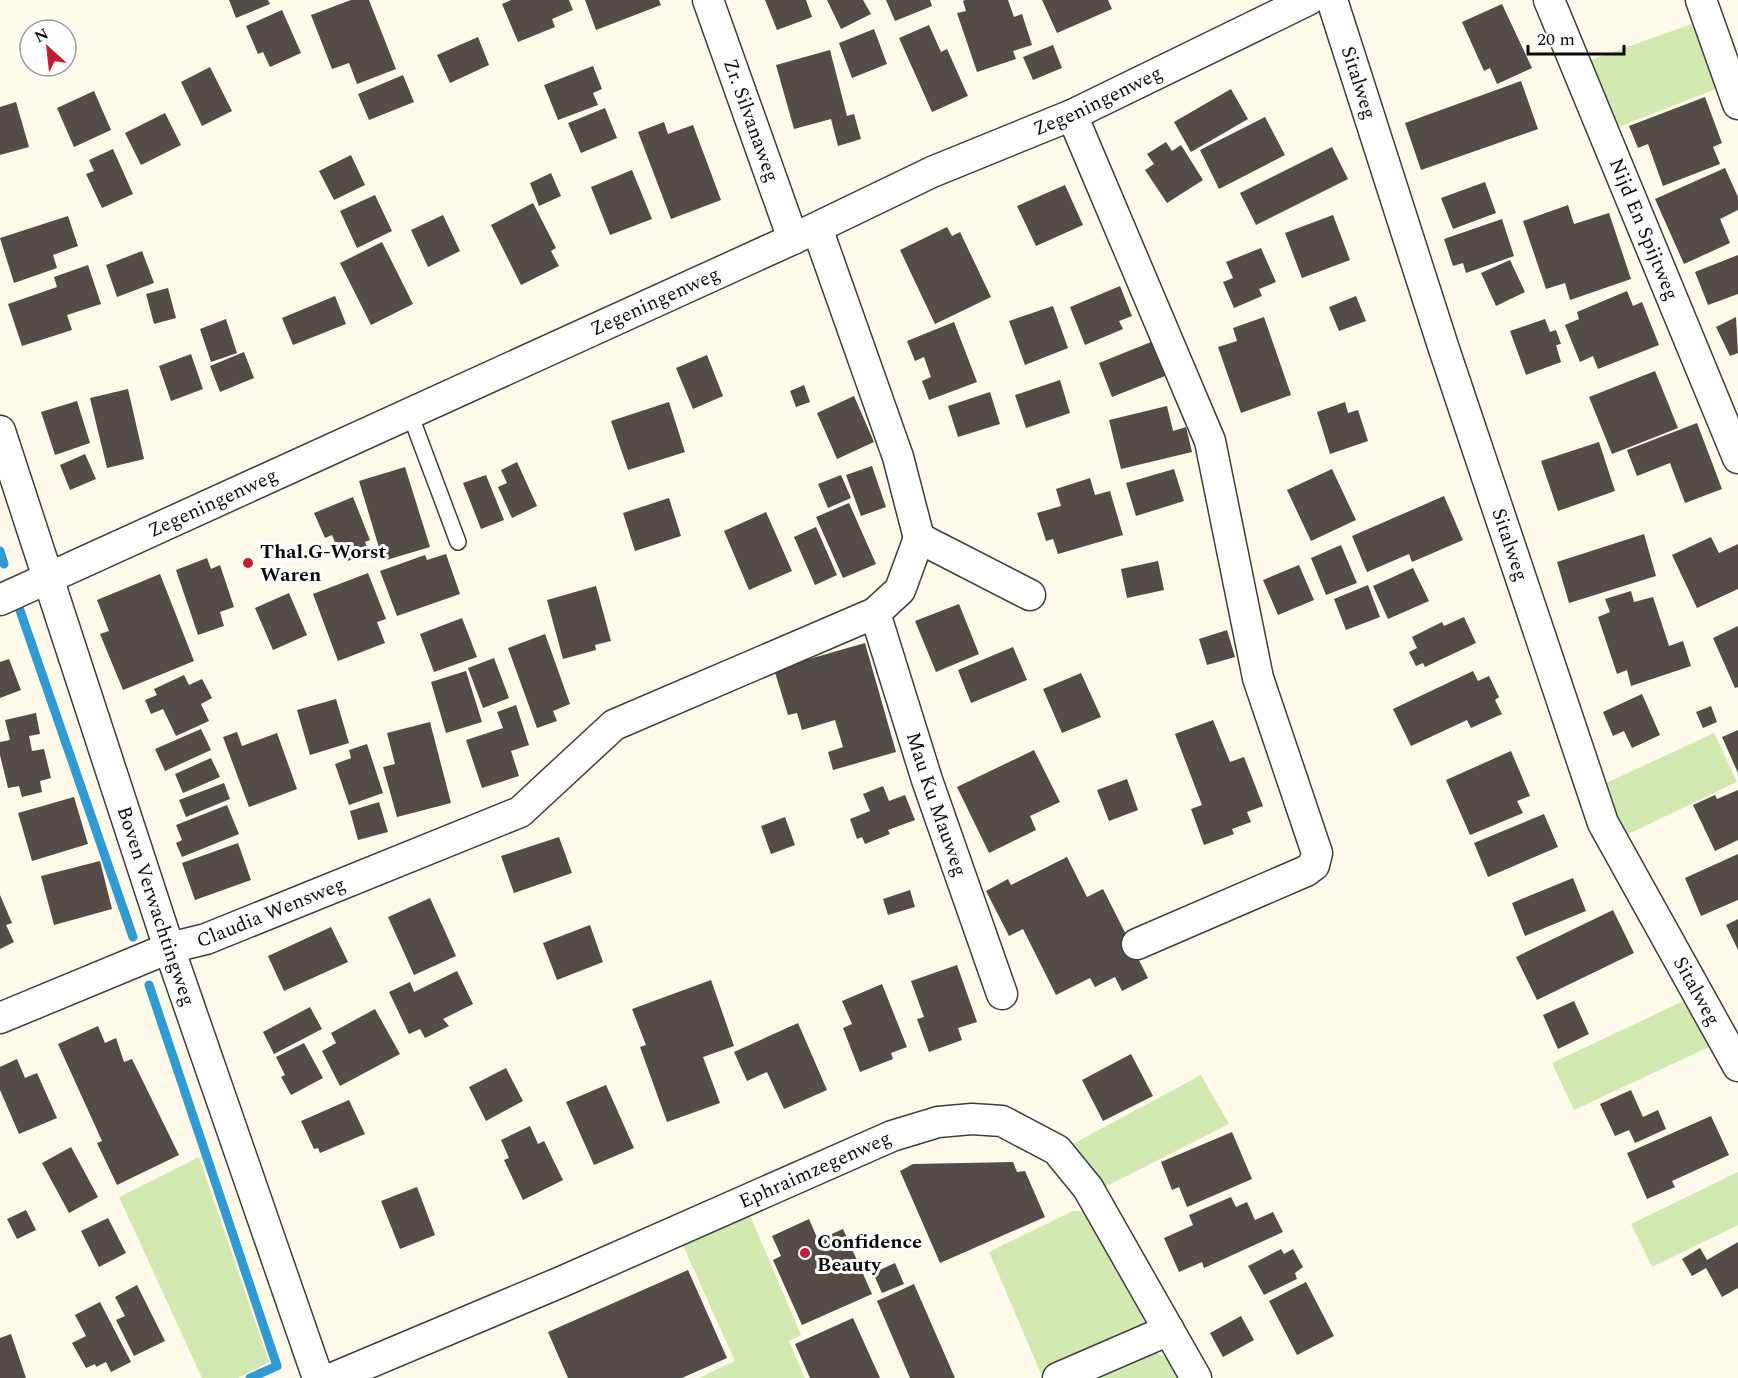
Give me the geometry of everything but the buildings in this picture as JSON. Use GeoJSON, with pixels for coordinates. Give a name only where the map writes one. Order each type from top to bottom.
{"type":"FeatureCollection","features":[{"type":"Feature","properties":{"kind":"street","name":"Zr. Silvanaweg"},"geometry":{"type":"LineString","coordinates":[[708,0],[898,456],[920,538]]}},
{"type":"Feature","properties":{"kind":"street","name":"Zegeningenweg"},"geometry":{"type":"LineString","coordinates":[[0,600],[805,233],[932,172],[1072,116],[1308,0]]}},
{"type":"Feature","properties":{"kind":"street","name":"Sitalweg"},"geometry":{"type":"LineString","coordinates":[[1332,0],[1443,346],[1603,823],[1738,1066]]}},
{"type":"Feature","properties":{"kind":"street","name":"Nijd En Spijtweg"},"geometry":{"type":"LineString","coordinates":[[1549,0],[1738,458]]}},
{"type":"Feature","properties":{"kind":"street"},"geometry":{"type":"LineString","coordinates":[[1701,0],[1738,104]]}},
{"type":"Feature","properties":{"kind":"street"},"geometry":{"type":"LineString","coordinates":[[1072,116],[1210,441],[1258,678],[1317,853],[1314,865],[1306,871],[1137,944]]}},
{"type":"Feature","properties":{"kind":"street","name":"Boven Verwachtingweg"},"geometry":{"type":"LineString","coordinates":[[0,431],[169,948],[318,1378]]}},
{"type":"Feature","properties":{"kind":"street"},"geometry":{"type":"LineString","coordinates":[[920,538],[1030,595]]}},
{"type":"Feature","properties":{"kind":"street","name":"Claudia Wensweg"},"geometry":{"type":"LineString","coordinates":[[0,1018],[169,948],[206,939],[520,812],[614,725],[875,613],[900,590],[920,538]]}},
{"type":"Feature","properties":{"kind":"street","name":"Mau Ku Mauweg"},"geometry":{"type":"LineString","coordinates":[[875,613],[927,780],[1002,994]]}},
{"type":"Feature","properties":{"kind":"street","name":"Ephraimzegenweg"},"geometry":{"type":"LineString","coordinates":[[333,1378],[561,1282],[892,1136],[938,1122],[972,1119],[1002,1121],[1057,1150],[1088,1188],[1196,1378]]}},
{"type":"Feature","properties":{"kind":"street"},"geometry":{"type":"LineString","coordinates":[[1058,1378],[1169,1330]]}},
{"type":"Feature","properties":{"kind":"lane"},"geometry":{"type":"LineString","coordinates":[[410,414],[458,542]]}},
{"type":"Feature","properties":{"kind":"green space"},"geometry":{"type":"Polygon","coordinates":[[[1700,21],[1724,86],[1613,129],[1588,61],[1700,21]]]}},
{"type":"Feature","properties":{"kind":"green space"},"geometry":{"type":"Polygon","coordinates":[[[1714,733],[1737,782],[1622,837],[1602,785],[1714,733]]]}},
{"type":"Feature","properties":{"kind":"green space"},"geometry":{"type":"Polygon","coordinates":[[[1690,998],[1713,1045],[1574,1110],[1552,1063],[1690,998]]]}},
{"type":"Feature","properties":{"kind":"green space"},"geometry":{"type":"Polygon","coordinates":[[[1201,1075],[1229,1124],[1105,1187],[1071,1145],[1201,1075]]]}},
{"type":"Feature","properties":{"kind":"green space"},"geometry":{"type":"Polygon","coordinates":[[[199,1157],[269,1362],[238,1378],[202,1378],[119,1197],[199,1157]]]}},
{"type":"Feature","properties":{"kind":"green space"},"geometry":{"type":"Polygon","coordinates":[[[1738,1172],[1738,1225],[1652,1267],[1631,1224],[1738,1172]]]}},
{"type":"Feature","properties":{"kind":"green space"},"geometry":{"type":"Polygon","coordinates":[[[1073,1211],[1082,1211],[1102,1237],[1143,1314],[1144,1323],[1129,1337],[1041,1374],[989,1252],[1073,1211]]]}},
{"type":"Feature","properties":{"kind":"green space"},"geometry":{"type":"Polygon","coordinates":[[[749,1213],[801,1335],[789,1341],[805,1378],[699,1378],[735,1361],[682,1243],[749,1213]]]}},
{"type":"Feature","properties":{"kind":"green space"},"geometry":{"type":"Polygon","coordinates":[[[1156,1353],[1167,1358],[1182,1378],[1087,1378],[1142,1354],[1156,1353]]]}},
{"type":"Feature","properties":{"kind":"waterway"},"geometry":{"type":"LineString","coordinates":[[0,551],[4,564]]}},
{"type":"Feature","properties":{"kind":"waterway"},"geometry":{"type":"LineString","coordinates":[[15,596],[133,937]]}},
{"type":"Feature","properties":{"kind":"waterway"},"geometry":{"type":"LineString","coordinates":[[149,985],[277,1366],[250,1378]]}},
{"type":"Feature","properties":{"kind":"place","name":"Thal.G-Worst Waren"},"geometry":{"type":"Point","coordinates":[248,563]}},
{"type":"Feature","properties":{"kind":"place","name":"Confidence Beauty"},"geometry":{"type":"Point","coordinates":[805,1253]}}]}
